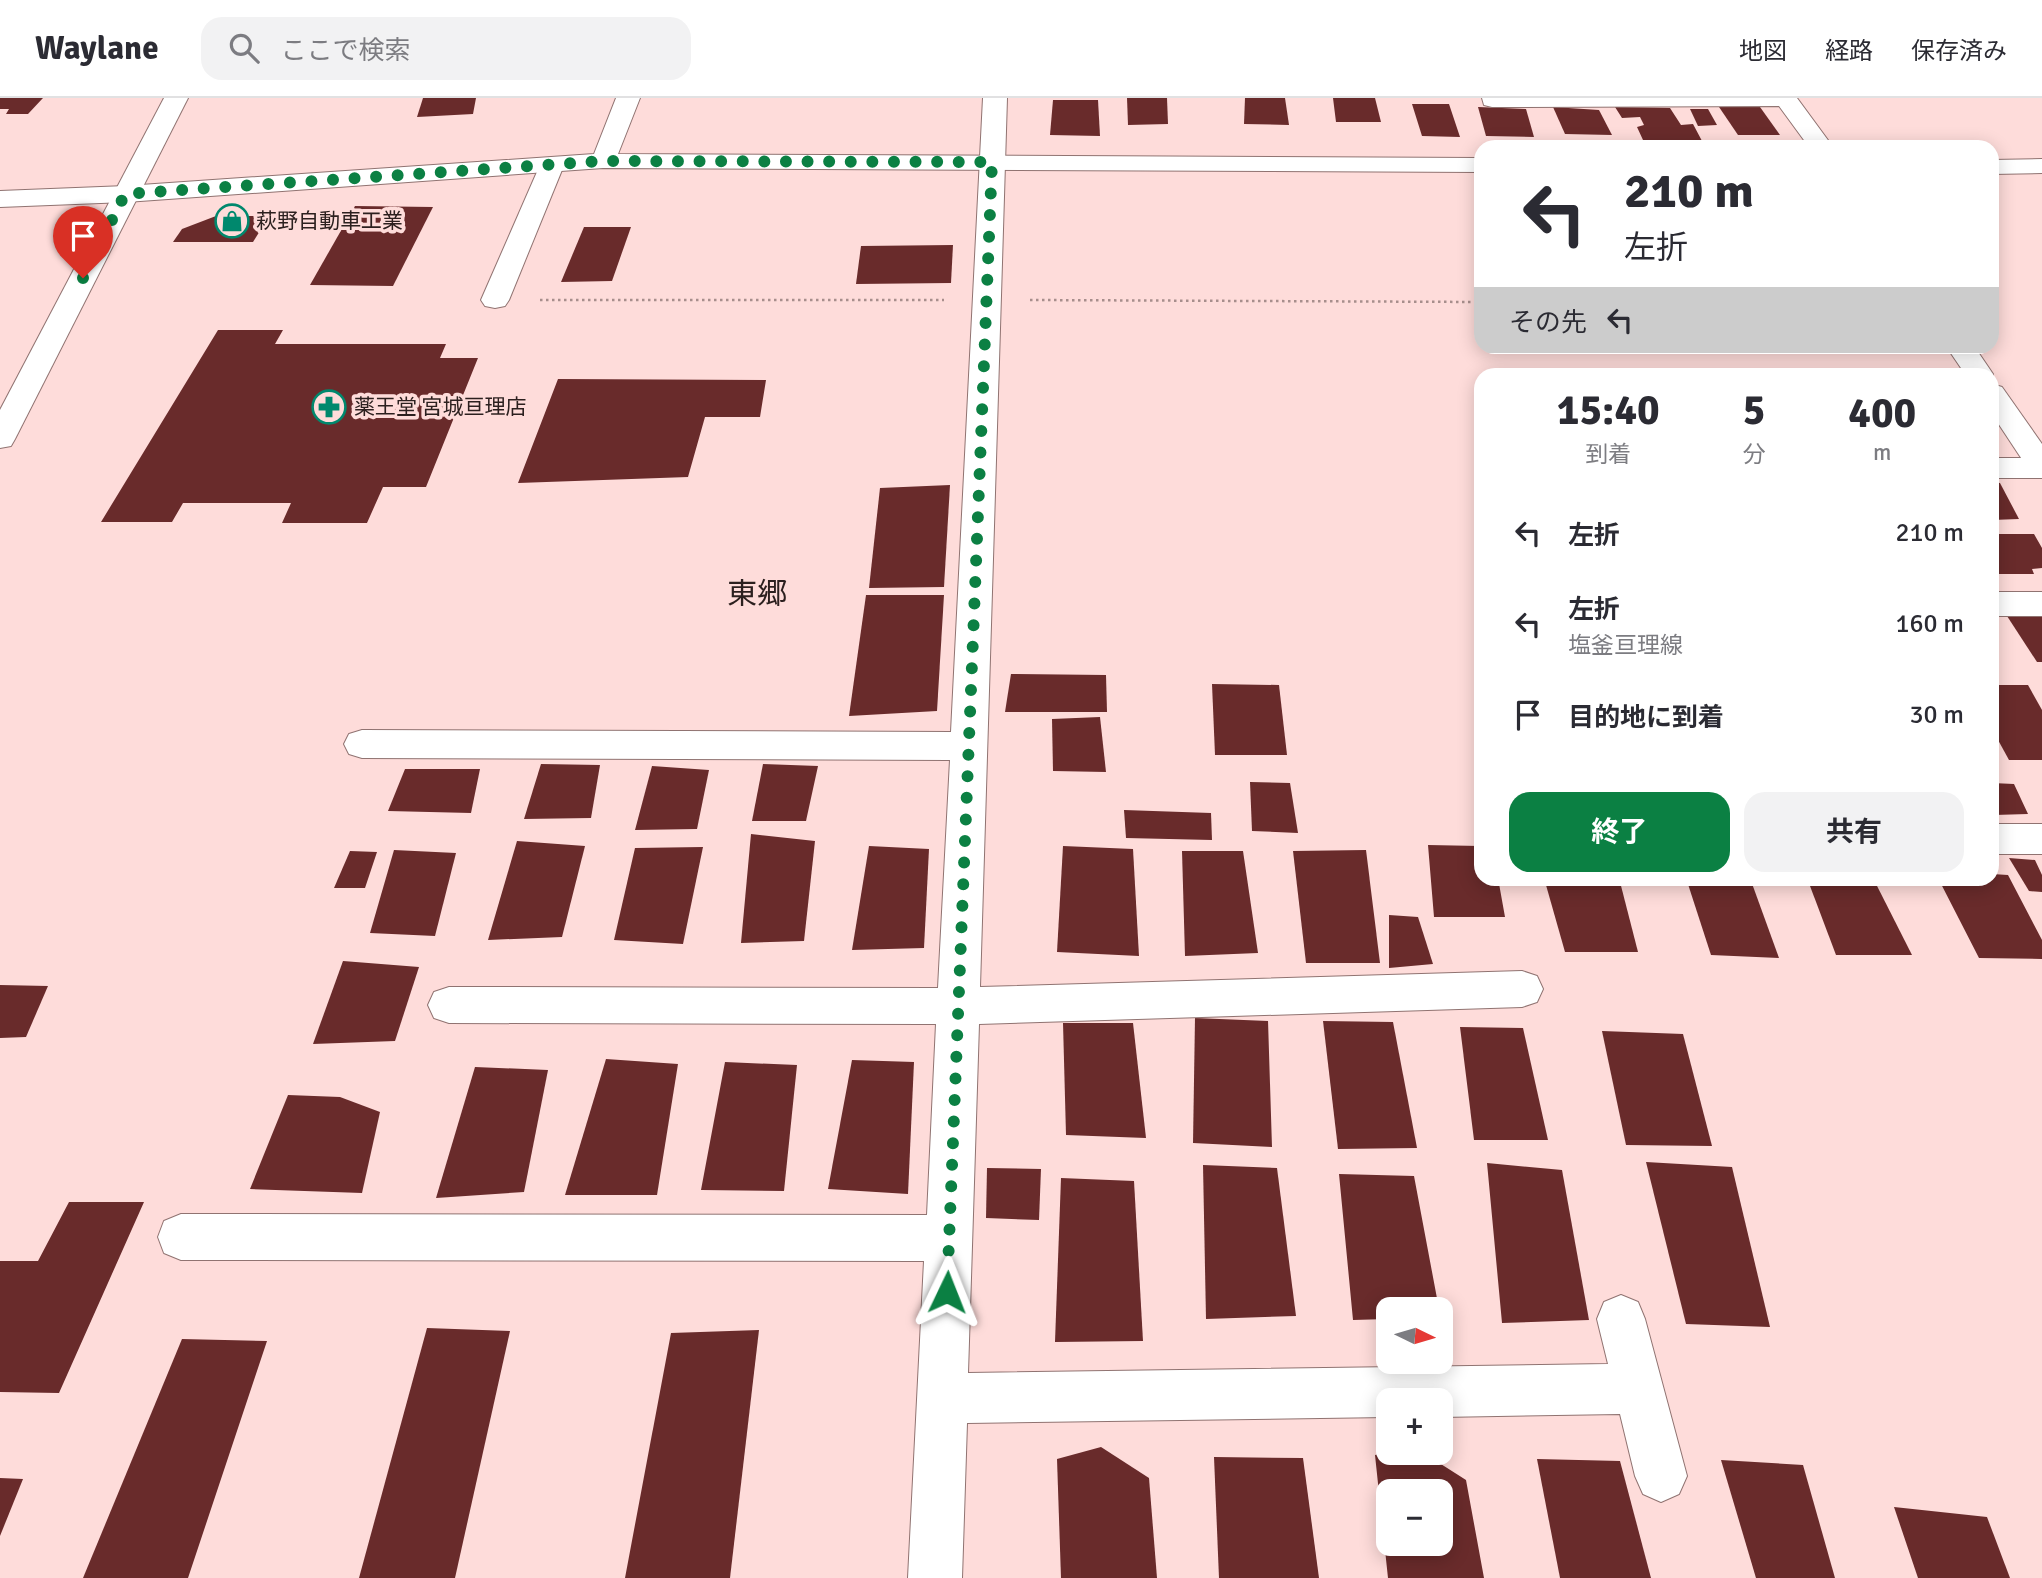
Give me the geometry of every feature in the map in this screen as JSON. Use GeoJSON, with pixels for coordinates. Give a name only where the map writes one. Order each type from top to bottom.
{"type":"FeatureCollection","features":[{"type":"Feature","properties":{"kind":"street"},"geometry":{"type":"LineString","coordinates":[[0,439],[176,98]]}},
{"type":"Feature","properties":{"kind":"street"},"geometry":{"type":"LineString","coordinates":[[603,161],[628,98]]}},
{"type":"Feature","properties":{"kind":"street"},"geometry":{"type":"LineString","coordinates":[[935,1578],[995,98]]}},
{"type":"Feature","properties":{"kind":"street"},"geometry":{"type":"LineString","coordinates":[[1492,100],[1785,99],[1816,140]]}},
{"type":"Feature","properties":{"kind":"street"},"geometry":{"type":"LineString","coordinates":[[0,199],[125,194],[603,161],[1474,164]]}},
{"type":"Feature","properties":{"kind":"street"},"geometry":{"type":"LineString","coordinates":[[495,300],[552,165]]}},
{"type":"Feature","properties":{"kind":"street"},"geometry":{"type":"LineString","coordinates":[[1999,167],[2042,166]]}},
{"type":"Feature","properties":{"kind":"street"},"geometry":{"type":"LineString","coordinates":[[1999,403],[2042,467]]}},
{"type":"Feature","properties":{"kind":"street"},"geometry":{"type":"LineString","coordinates":[[1999,468],[2042,467]]}},
{"type":"Feature","properties":{"kind":"street"},"geometry":{"type":"LineString","coordinates":[[1999,604],[2042,604]]}},
{"type":"Feature","properties":{"kind":"street"},"geometry":{"type":"LineString","coordinates":[[362,744],[969,746]]}},
{"type":"Feature","properties":{"kind":"street"},"geometry":{"type":"LineString","coordinates":[[1999,839],[2042,839]]}},
{"type":"Feature","properties":{"kind":"street"},"geometry":{"type":"LineString","coordinates":[[449,1005],[958,1006],[1522,989]]}},
{"type":"Feature","properties":{"kind":"street"},"geometry":{"type":"LineString","coordinates":[[181,1237],[948,1238]]}},
{"type":"Feature","properties":{"kind":"street"},"geometry":{"type":"LineString","coordinates":[[1621,1319],[1661,1476]]}},
{"type":"Feature","properties":{"kind":"street"},"geometry":{"type":"LineString","coordinates":[[943,1398],[1639,1390]]}},
{"type":"Feature","properties":{"kind":"path"},"geometry":{"type":"LineString","coordinates":[[495,300],[1474,302]]}},
{"type":"Feature","properties":{"kind":"building"},"geometry":{"type":"Polygon","coordinates":[[[0,98],[43,98],[28,114],[6,114],[9,109],[0,109],[0,98]]]}},
{"type":"Feature","properties":{"kind":"building"},"geometry":{"type":"Polygon","coordinates":[[[423,98],[476,98],[473,114],[417,117],[423,98]]]}},
{"type":"Feature","properties":{"kind":"building"},"geometry":{"type":"Polygon","coordinates":[[[1127,98],[1167,98],[1168,124],[1128,125],[1127,98]]]}},
{"type":"Feature","properties":{"kind":"building"},"geometry":{"type":"Polygon","coordinates":[[[1245,98],[1285,98],[1289,125],[1244,124],[1245,98]]]}},
{"type":"Feature","properties":{"kind":"building"},"geometry":{"type":"Polygon","coordinates":[[[1333,98],[1375,98],[1381,122],[1336,122],[1333,98]]]}},
{"type":"Feature","properties":{"kind":"building"},"geometry":{"type":"Polygon","coordinates":[[[1053,100],[1098,100],[1100,136],[1050,135],[1053,100]]]}},
{"type":"Feature","properties":{"kind":"building"},"geometry":{"type":"Polygon","coordinates":[[[1412,104],[1449,104],[1460,137],[1422,136],[1412,104]]]}},
{"type":"Feature","properties":{"kind":"building"},"geometry":{"type":"Polygon","coordinates":[[[1478,107],[1526,109],[1534,137],[1486,136],[1478,107]]]}},
{"type":"Feature","properties":{"kind":"building"},"geometry":{"type":"Polygon","coordinates":[[[1553,107],[1599,110],[1612,135],[1565,134],[1553,107]]]}},
{"type":"Feature","properties":{"kind":"building"},"geometry":{"type":"Polygon","coordinates":[[[1615,107],[1670,108],[1681,125],[1693,124],[1701,140],[1643,140],[1637,127],[1644,125],[1640,117],[1622,118],[1615,107]]]}},
{"type":"Feature","properties":{"kind":"building"},"geometry":{"type":"Polygon","coordinates":[[[1719,107],[1760,107],[1780,135],[1738,135],[1719,107]]]}},
{"type":"Feature","properties":{"kind":"building"},"geometry":{"type":"Polygon","coordinates":[[[1690,109],[1708,109],[1717,125],[1698,126],[1690,109]]]}},
{"type":"Feature","properties":{"kind":"building"},"geometry":{"type":"Polygon","coordinates":[[[355,206],[433,207],[393,286],[310,285],[355,206]]]}},
{"type":"Feature","properties":{"kind":"building"},"geometry":{"type":"Polygon","coordinates":[[[216,216],[269,216],[253,242],[173,242],[182,229],[216,216]]]}},
{"type":"Feature","properties":{"kind":"building"},"geometry":{"type":"Polygon","coordinates":[[[584,227],[631,227],[612,281],[561,282],[584,227]]]}},
{"type":"Feature","properties":{"kind":"building"},"geometry":{"type":"Polygon","coordinates":[[[953,245],[951,283],[856,284],[861,246],[953,245]]]}},
{"type":"Feature","properties":{"kind":"building"},"geometry":{"type":"Polygon","coordinates":[[[218,330],[283,330],[275,344],[446,344],[440,358],[478,358],[426,487],[383,487],[367,523],[282,523],[291,503],[183,503],[172,522],[101,522],[218,330]]]}},
{"type":"Feature","properties":{"kind":"building"},"geometry":{"type":"Polygon","coordinates":[[[558,379],[766,380],[760,417],[705,417],[688,477],[518,483],[558,379]]]}},
{"type":"Feature","properties":{"kind":"building"},"geometry":{"type":"Polygon","coordinates":[[[1999,483],[2000,483],[2019,519],[1999,520],[1999,483]]]}},
{"type":"Feature","properties":{"kind":"building"},"geometry":{"type":"Polygon","coordinates":[[[950,485],[944,587],[869,588],[880,488],[950,485]]]}},
{"type":"Feature","properties":{"kind":"building"},"geometry":{"type":"Polygon","coordinates":[[[1999,534],[2034,534],[2042,548],[2042,568],[2032,569],[2034,574],[1999,574],[1999,534]]]}},
{"type":"Feature","properties":{"kind":"building"},"geometry":{"type":"Polygon","coordinates":[[[866,595],[944,595],[937,711],[849,716],[866,595]]]}},
{"type":"Feature","properties":{"kind":"building"},"geometry":{"type":"Polygon","coordinates":[[[2007,616],[2042,617],[2042,662],[2037,662],[2007,616]]]}},
{"type":"Feature","properties":{"kind":"building"},"geometry":{"type":"Polygon","coordinates":[[[1011,674],[1106,675],[1107,712],[1005,712],[1011,674]]]}},
{"type":"Feature","properties":{"kind":"building"},"geometry":{"type":"Polygon","coordinates":[[[1212,684],[1279,685],[1287,755],[1215,755],[1212,684]]]}},
{"type":"Feature","properties":{"kind":"building"},"geometry":{"type":"Polygon","coordinates":[[[1999,685],[2028,685],[2042,710],[2042,760],[2009,760],[1999,742],[1999,685]]]}},
{"type":"Feature","properties":{"kind":"building"},"geometry":{"type":"Polygon","coordinates":[[[1100,717],[1106,772],[1053,771],[1052,719],[1100,717]]]}},
{"type":"Feature","properties":{"kind":"building"},"geometry":{"type":"Polygon","coordinates":[[[541,764],[600,765],[591,818],[524,819],[541,764]]]}},
{"type":"Feature","properties":{"kind":"building"},"geometry":{"type":"Polygon","coordinates":[[[763,764],[818,766],[806,821],[752,821],[763,764]]]}},
{"type":"Feature","properties":{"kind":"building"},"geometry":{"type":"Polygon","coordinates":[[[652,766],[709,770],[697,829],[635,830],[652,766]]]}},
{"type":"Feature","properties":{"kind":"building"},"geometry":{"type":"Polygon","coordinates":[[[405,769],[480,769],[471,813],[388,811],[405,769]]]}},
{"type":"Feature","properties":{"kind":"building"},"geometry":{"type":"Polygon","coordinates":[[[1250,782],[1290,783],[1298,833],[1252,831],[1250,782]]]}},
{"type":"Feature","properties":{"kind":"building"},"geometry":{"type":"Polygon","coordinates":[[[1999,783],[2014,784],[2028,814],[1999,815],[1999,783]]]}},
{"type":"Feature","properties":{"kind":"building"},"geometry":{"type":"Polygon","coordinates":[[[1124,810],[1211,813],[1212,840],[1126,838],[1124,810]]]}},
{"type":"Feature","properties":{"kind":"building"},"geometry":{"type":"Polygon","coordinates":[[[751,834],[815,841],[804,941],[741,943],[751,834]]]}},
{"type":"Feature","properties":{"kind":"building"},"geometry":{"type":"Polygon","coordinates":[[[517,841],[585,846],[562,937],[488,940],[517,841]]]}},
{"type":"Feature","properties":{"kind":"building"},"geometry":{"type":"Polygon","coordinates":[[[1428,845],[1474,846],[1474,886],[1499,886],[1505,917],[1434,917],[1428,845]]]}},
{"type":"Feature","properties":{"kind":"building"},"geometry":{"type":"Polygon","coordinates":[[[869,846],[929,849],[924,948],[852,950],[869,846]]]}},
{"type":"Feature","properties":{"kind":"building"},"geometry":{"type":"Polygon","coordinates":[[[1063,846],[1133,849],[1139,956],[1057,952],[1063,846]]]}},
{"type":"Feature","properties":{"kind":"building"},"geometry":{"type":"Polygon","coordinates":[[[703,847],[683,944],[614,940],[635,848],[703,847]]]}},
{"type":"Feature","properties":{"kind":"building"},"geometry":{"type":"Polygon","coordinates":[[[394,850],[456,853],[435,936],[370,933],[394,850]]]}},
{"type":"Feature","properties":{"kind":"building"},"geometry":{"type":"Polygon","coordinates":[[[1366,850],[1380,963],[1306,963],[1293,851],[1366,850]]]}},
{"type":"Feature","properties":{"kind":"building"},"geometry":{"type":"Polygon","coordinates":[[[350,851],[377,852],[365,888],[334,888],[350,851]]]}},
{"type":"Feature","properties":{"kind":"building"},"geometry":{"type":"Polygon","coordinates":[[[1182,851],[1243,851],[1258,953],[1185,956],[1182,851]]]}},
{"type":"Feature","properties":{"kind":"building"},"geometry":{"type":"Polygon","coordinates":[[[2009,858],[2035,860],[2042,875],[2042,892],[2029,891],[2009,858]]]}},
{"type":"Feature","properties":{"kind":"building"},"geometry":{"type":"Polygon","coordinates":[[[1999,874],[2008,875],[2042,940],[2042,959],[1979,958],[1942,886],[1999,886],[1999,874]]]}},
{"type":"Feature","properties":{"kind":"building"},"geometry":{"type":"Polygon","coordinates":[[[1546,886],[1621,886],[1638,952],[1565,952],[1546,886]]]}},
{"type":"Feature","properties":{"kind":"building"},"geometry":{"type":"Polygon","coordinates":[[[1689,886],[1753,886],[1779,958],[1711,955],[1689,886]]]}},
{"type":"Feature","properties":{"kind":"building"},"geometry":{"type":"Polygon","coordinates":[[[1810,886],[1877,886],[1912,955],[1836,955],[1810,886]]]}},
{"type":"Feature","properties":{"kind":"building"},"geometry":{"type":"Polygon","coordinates":[[[1389,915],[1418,917],[1433,964],[1389,968],[1389,915]]]}},
{"type":"Feature","properties":{"kind":"building"},"geometry":{"type":"Polygon","coordinates":[[[343,961],[419,967],[395,1041],[313,1044],[343,961]]]}},
{"type":"Feature","properties":{"kind":"building"},"geometry":{"type":"Polygon","coordinates":[[[0,985],[48,986],[26,1037],[0,1038],[0,985]]]}},
{"type":"Feature","properties":{"kind":"building"},"geometry":{"type":"Polygon","coordinates":[[[1195,1018],[1268,1021],[1272,1147],[1193,1143],[1195,1018]]]}},
{"type":"Feature","properties":{"kind":"building"},"geometry":{"type":"Polygon","coordinates":[[[1323,1021],[1393,1022],[1417,1148],[1338,1149],[1323,1021]]]}},
{"type":"Feature","properties":{"kind":"building"},"geometry":{"type":"Polygon","coordinates":[[[1063,1023],[1133,1023],[1146,1138],[1066,1135],[1063,1023]]]}},
{"type":"Feature","properties":{"kind":"building"},"geometry":{"type":"Polygon","coordinates":[[[1460,1027],[1523,1028],[1548,1140],[1474,1140],[1460,1027]]]}},
{"type":"Feature","properties":{"kind":"building"},"geometry":{"type":"Polygon","coordinates":[[[1602,1031],[1683,1034],[1712,1146],[1626,1145],[1602,1031]]]}},
{"type":"Feature","properties":{"kind":"building"},"geometry":{"type":"Polygon","coordinates":[[[606,1059],[678,1064],[657,1195],[565,1195],[606,1059]]]}},
{"type":"Feature","properties":{"kind":"building"},"geometry":{"type":"Polygon","coordinates":[[[852,1060],[914,1062],[908,1194],[828,1189],[852,1060]]]}},
{"type":"Feature","properties":{"kind":"building"},"geometry":{"type":"Polygon","coordinates":[[[725,1062],[797,1065],[784,1191],[701,1190],[725,1062]]]}},
{"type":"Feature","properties":{"kind":"building"},"geometry":{"type":"Polygon","coordinates":[[[475,1067],[548,1070],[524,1192],[436,1198],[475,1067]]]}},
{"type":"Feature","properties":{"kind":"building"},"geometry":{"type":"Polygon","coordinates":[[[288,1095],[340,1097],[380,1112],[362,1193],[250,1189],[288,1095]]]}},
{"type":"Feature","properties":{"kind":"building"},"geometry":{"type":"Polygon","coordinates":[[[1646,1162],[1732,1167],[1770,1327],[1686,1324],[1646,1162]]]}},
{"type":"Feature","properties":{"kind":"building"},"geometry":{"type":"Polygon","coordinates":[[[1487,1163],[1562,1170],[1589,1320],[1502,1323],[1487,1163]]]}},
{"type":"Feature","properties":{"kind":"building"},"geometry":{"type":"Polygon","coordinates":[[[1203,1165],[1277,1168],[1296,1316],[1206,1319],[1203,1165]]]}},
{"type":"Feature","properties":{"kind":"building"},"geometry":{"type":"Polygon","coordinates":[[[987,1168],[1041,1169],[1039,1220],[986,1218],[987,1168]]]}},
{"type":"Feature","properties":{"kind":"building"},"geometry":{"type":"Polygon","coordinates":[[[1339,1174],[1414,1176],[1437,1297],[1376,1297],[1376,1319],[1353,1320],[1339,1174]]]}},
{"type":"Feature","properties":{"kind":"building"},"geometry":{"type":"Polygon","coordinates":[[[1061,1178],[1134,1181],[1143,1341],[1055,1342],[1061,1178]]]}},
{"type":"Feature","properties":{"kind":"building"},"geometry":{"type":"Polygon","coordinates":[[[69,1202],[144,1202],[59,1393],[0,1392],[0,1261],[38,1261],[69,1202]]]}},
{"type":"Feature","properties":{"kind":"building"},"geometry":{"type":"Polygon","coordinates":[[[427,1328],[510,1331],[455,1578],[359,1578],[427,1328]]]}},
{"type":"Feature","properties":{"kind":"building"},"geometry":{"type":"Polygon","coordinates":[[[759,1330],[730,1578],[625,1578],[671,1333],[759,1330]]]}},
{"type":"Feature","properties":{"kind":"building"},"geometry":{"type":"Polygon","coordinates":[[[182,1339],[267,1341],[188,1578],[83,1578],[182,1339]]]}},
{"type":"Feature","properties":{"kind":"building"},"geometry":{"type":"Polygon","coordinates":[[[1101,1447],[1149,1478],[1157,1578],[1061,1578],[1057,1459],[1101,1447]]]}},
{"type":"Feature","properties":{"kind":"building"},"geometry":{"type":"Polygon","coordinates":[[[1214,1457],[1303,1458],[1319,1578],[1219,1578],[1214,1457]]]}},
{"type":"Feature","properties":{"kind":"building"},"geometry":{"type":"Polygon","coordinates":[[[1537,1459],[1620,1461],[1651,1578],[1560,1578],[1537,1459]]]}},
{"type":"Feature","properties":{"kind":"building"},"geometry":{"type":"Polygon","coordinates":[[[1721,1460],[1803,1465],[1835,1578],[1756,1578],[1721,1460]]]}},
{"type":"Feature","properties":{"kind":"building"},"geometry":{"type":"Polygon","coordinates":[[[1376,1465],[1442,1465],[1466,1480],[1484,1578],[1388,1578],[1386,1556],[1453,1556],[1453,1479],[1378,1479],[1376,1465]]]}},
{"type":"Feature","properties":{"kind":"building"},"geometry":{"type":"Polygon","coordinates":[[[0,1478],[23,1479],[0,1536],[0,1478]]]}},
{"type":"Feature","properties":{"kind":"building"},"geometry":{"type":"Polygon","coordinates":[[[1894,1507],[1987,1517],[2010,1578],[1918,1578],[1894,1507]]]}},
{"type":"Feature","properties":{"kind":"place","name":"萩野自動車工業"},"geometry":{"type":"Point","coordinates":[232,221]}},
{"type":"Feature","properties":{"kind":"place","name":"薬王堂 宮城亘理店"},"geometry":{"type":"Point","coordinates":[329,407]}},
{"type":"Feature","properties":{"kind":"district","name":"東郷"},"geometry":{"type":"Point","coordinates":[757,594]}},
{"type":"Feature","properties":{"kind":"route"},"geometry":{"type":"LineString","coordinates":[[83,278],[125,194],[603,161],[992,162],[947,1292]]}}]}
